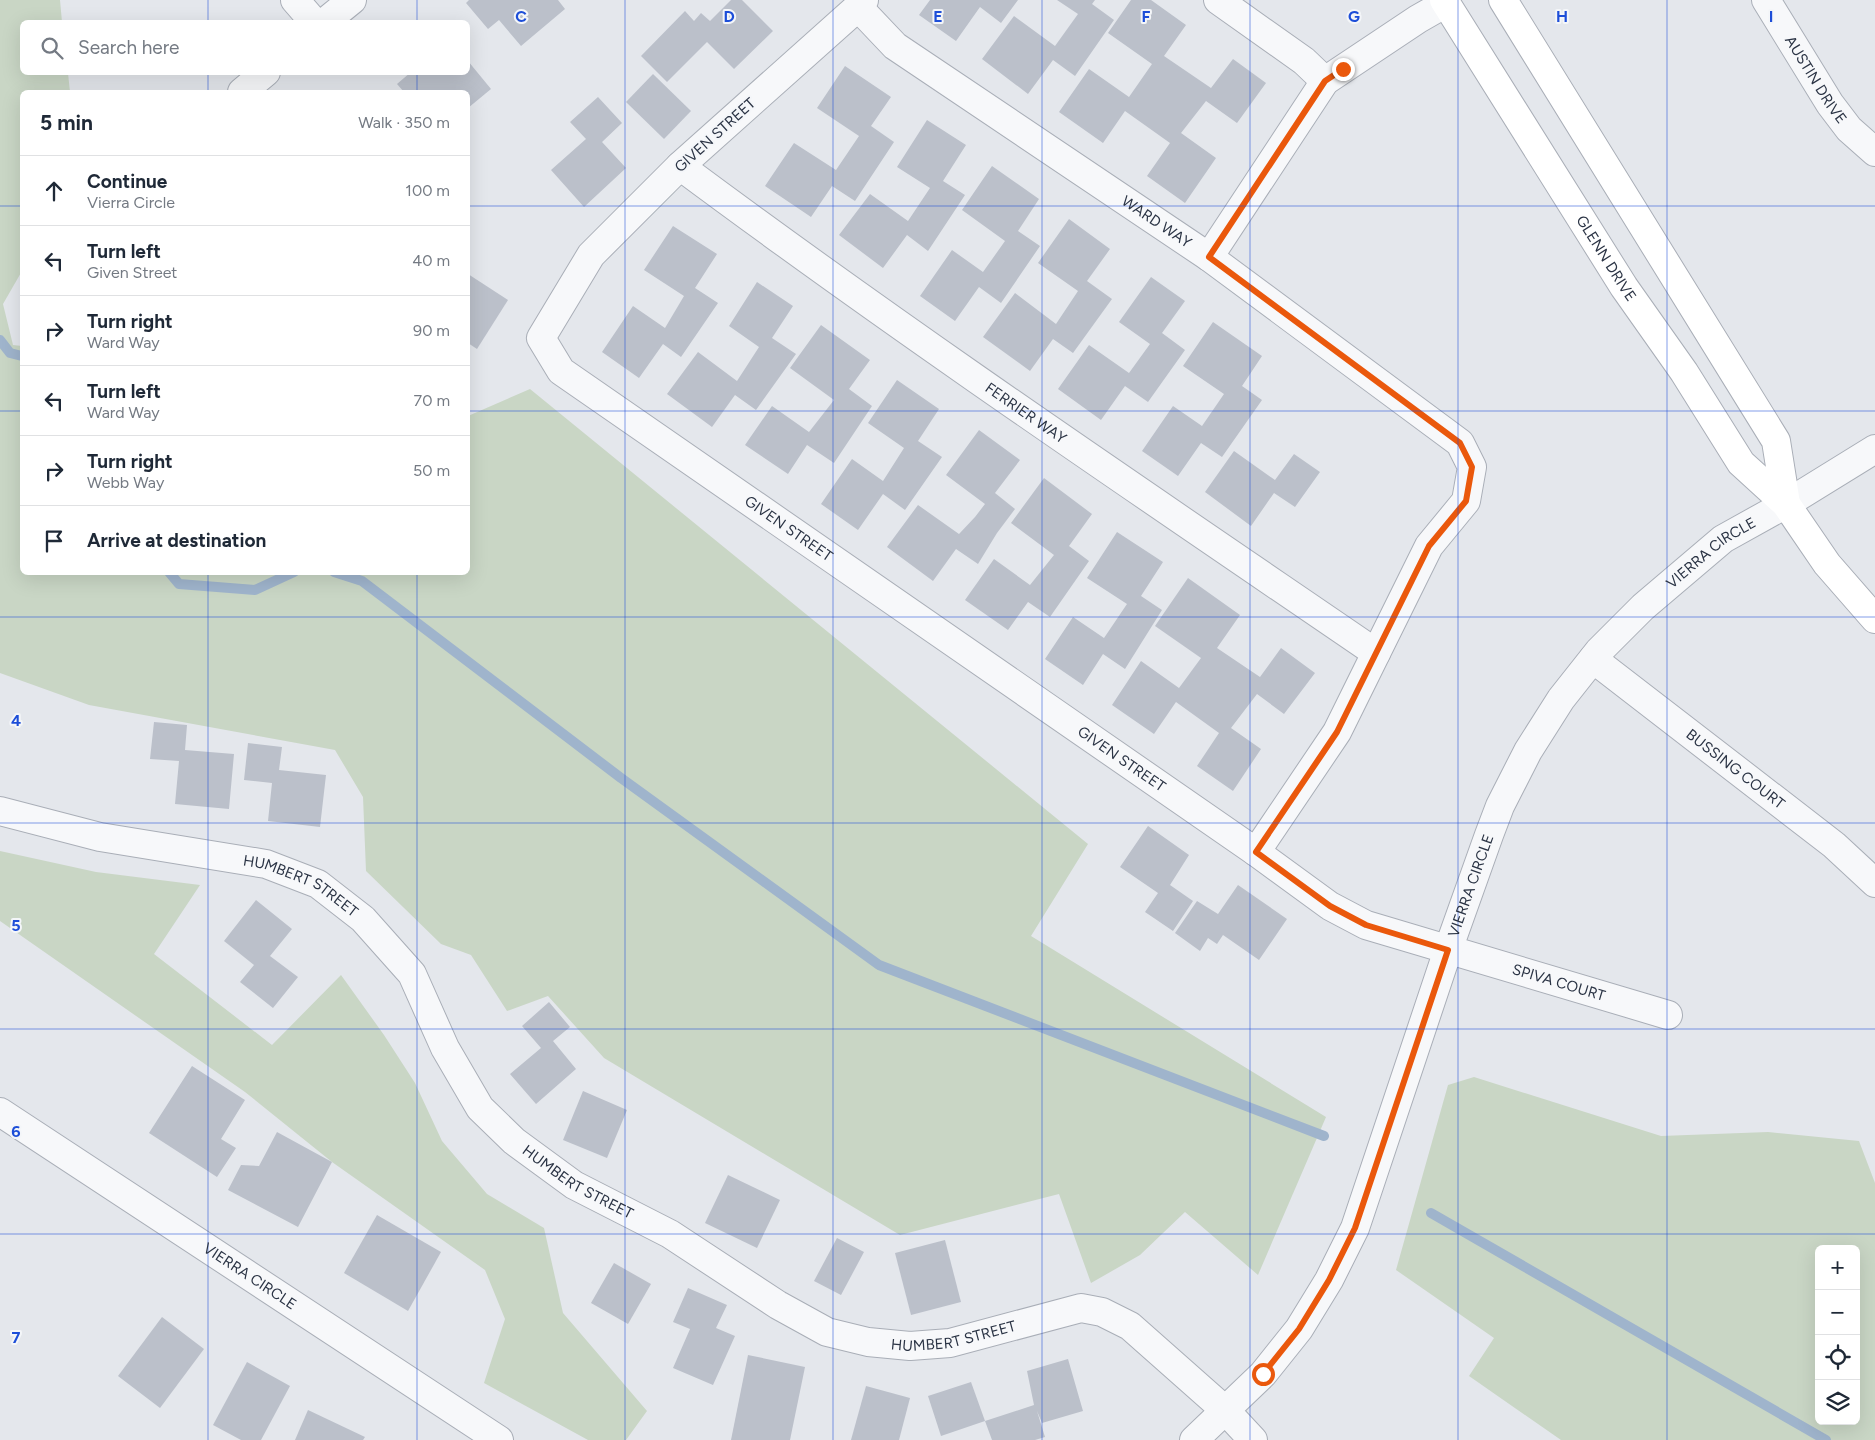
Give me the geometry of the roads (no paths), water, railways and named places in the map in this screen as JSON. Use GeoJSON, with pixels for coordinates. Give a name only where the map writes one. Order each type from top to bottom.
{"type":"FeatureCollection","features":[{"type":"Feature","properties":{"kind":"street"},"geometry":{"type":"LineString","coordinates":[[295,0],[312,20]]}},
{"type":"Feature","properties":{"kind":"street"},"geometry":{"type":"LineString","coordinates":[[327,20],[352,0]]}},
{"type":"Feature","properties":{"kind":"street"},"geometry":{"type":"LineString","coordinates":[[1218,0],[1304,61],[1325,81]]}},
{"type":"Feature","properties":{"kind":"street","name":"GLENN DRIVE"},"geometry":{"type":"LineString","coordinates":[[1503,0],[1776,441],[1786,504]]}},
{"type":"Feature","properties":{"kind":"street","name":"AUSTIN DRIVE"},"geometry":{"type":"LineString","coordinates":[[1766,0],[1830,104],[1850,129],[1875,152]]}},
{"type":"Feature","properties":{"kind":"street"},"geometry":{"type":"LineString","coordinates":[[1209,257],[1325,81],[1446,1]]}},
{"type":"Feature","properties":{"kind":"street","name":"GLENN DRIVE"},"geometry":{"type":"LineString","coordinates":[[1446,1],[1624,287],[1684,372],[1741,463],[1786,504],[1827,564],[1875,619]]}},
{"type":"Feature","properties":{"kind":"street","name":"GIVEN STREET"},"geometry":{"type":"LineString","coordinates":[[861,4],[680,166],[591,255],[541,338],[561,371],[1256,852],[1330,906],[1366,925],[1448,950]]}},
{"type":"Feature","properties":{"kind":"street","name":"WARD WAY"},"geometry":{"type":"LineString","coordinates":[[861,4],[895,46],[1209,257],[1460,443],[1472,467],[1466,501],[1429,546],[1337,732],[1256,852]]}},
{"type":"Feature","properties":{"kind":"street"},"geometry":{"type":"LineString","coordinates":[[244,90],[262,75]]}},
{"type":"Feature","properties":{"kind":"street","name":"FERRIER WAY"},"geometry":{"type":"LineString","coordinates":[[680,166],[826,273],[1376,653]]}},
{"type":"Feature","properties":{"kind":"street","name":"VIERRA CIRCLE"},"geometry":{"type":"LineString","coordinates":[[1194,1440],[1263,1374],[1299,1329],[1329,1280],[1355,1228],[1448,950],[1500,806],[1528,751],[1561,699],[1592,659],[1643,607],[1723,539],[1786,504],[1875,449]]}},
{"type":"Feature","properties":{"kind":"street","name":"BUSSING COURT"},"geometry":{"type":"LineString","coordinates":[[1592,659],[1834,845],[1875,883]]}},
{"type":"Feature","properties":{"kind":"street","name":"HUMBERT STREET"},"geometry":{"type":"LineString","coordinates":[[0,811],[100,837],[266,864],[318,884],[363,919],[412,974],[445,1048],[480,1108],[514,1141],[574,1185],[670,1234],[778,1305],[827,1332],[868,1342],[910,1346],[950,1342],[1081,1308],[1102,1312],[1130,1326],[1226,1411],[1254,1440]]}},
{"type":"Feature","properties":{"kind":"street","name":"SPIVA COURT"},"geometry":{"type":"LineString","coordinates":[[1448,950],[1668,1015]]}},
{"type":"Feature","properties":{"kind":"street","name":"VIERRA CIRCLE"},"geometry":{"type":"LineString","coordinates":[[0,1112],[499,1440]]}},
{"type":"Feature","properties":{"kind":"waterway"},"geometry":{"type":"LineString","coordinates":[[0,340],[10,353],[20,356]]}},
{"type":"Feature","properties":{"kind":"waterway"},"geometry":{"type":"LineString","coordinates":[[172,575],[179,584],[255,590],[288,575]]}},
{"type":"Feature","properties":{"kind":"waterway"},"geometry":{"type":"LineString","coordinates":[[343,575],[362,581],[621,778],[879,965],[1324,1136]]}},
{"type":"Feature","properties":{"kind":"waterway"},"geometry":{"type":"LineString","coordinates":[[1431,1213],[1826,1440]]}}]}
